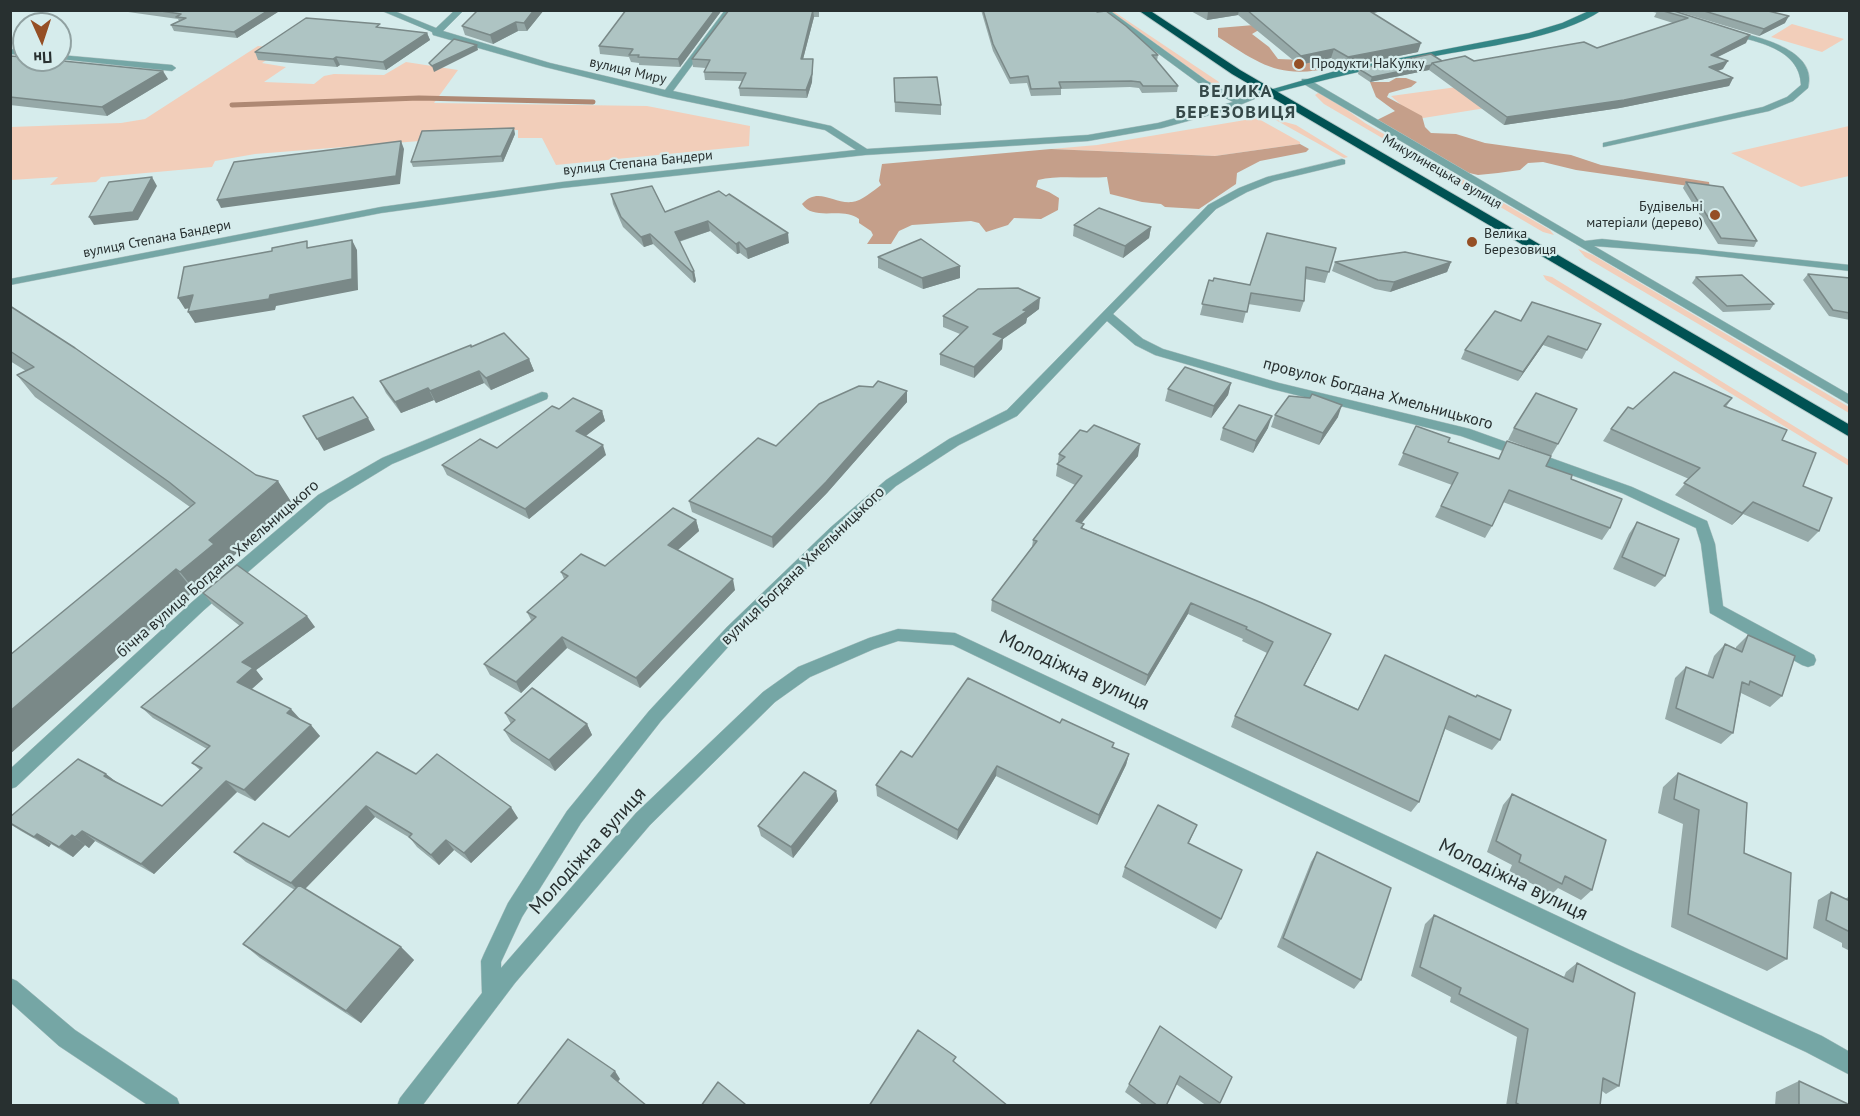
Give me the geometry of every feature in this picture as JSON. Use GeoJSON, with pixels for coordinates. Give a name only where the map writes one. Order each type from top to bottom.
{"type":"FeatureCollection","features":[{"type":"Feature","properties":{"kind":"highway","name":"Микулинецька вулиця"},"geometry":{"type":"LineString","coordinates":[[1142,10],[1270,91],[1850,432]]}},
{"type":"Feature","properties":{"kind":"street","name":"вулиця Миру"},"geometry":{"type":"LineString","coordinates":[[384,10],[436,33],[518,59],[666,94],[762,112],[828,128],[865,152]]}},
{"type":"Feature","properties":{"kind":"street"},"geometry":{"type":"LineString","coordinates":[[436,33],[460,10]]}},
{"type":"Feature","properties":{"kind":"street"},"geometry":{"type":"LineString","coordinates":[[666,94],[729,10]]}},
{"type":"Feature","properties":{"kind":"street"},"geometry":{"type":"LineString","coordinates":[[1103,10],[1204,83],[1240,102]]}},
{"type":"Feature","properties":{"kind":"street"},"geometry":{"type":"LineString","coordinates":[[1270,91],[1305,81],[1506,40],[1550,29],[1599,10]]}},
{"type":"Feature","properties":{"kind":"street"},"geometry":{"type":"LineString","coordinates":[[1653,10],[1687,20]]}},
{"type":"Feature","properties":{"kind":"street"},"geometry":{"type":"LineString","coordinates":[[1606,145],[1766,109],[1790,99],[1805,86],[1803,67],[1793,57],[1764,42],[1720,29]]}},
{"type":"Feature","properties":{"kind":"street"},"geometry":{"type":"LineString","coordinates":[[72,58],[172,68]]}},
{"type":"Feature","properties":{"kind":"street"},"geometry":{"type":"LineString","coordinates":[[1305,81],[1850,401]]}},
{"type":"Feature","properties":{"kind":"street","name":"вулиця Степана Бандери"},"geometry":{"type":"LineString","coordinates":[[10,282],[381,210],[562,184],[865,152],[1088,138],[1159,126],[1270,91]]}},
{"type":"Feature","properties":{"kind":"street","name":"вулиця Богдана Хмельницького"},"geometry":{"type":"LineString","coordinates":[[492,997],[491,961],[515,910],[574,817],[656,716],[733,631],[836,531],[891,483],[954,442],[1012,413],[1136,282],[1212,207],[1243,190],[1272,179],[1342,162]]}},
{"type":"Feature","properties":{"kind":"street"},"geometry":{"type":"LineString","coordinates":[[1582,244],[1602,242],[1850,268]]}},
{"type":"Feature","properties":{"kind":"street","name":"провулок Богдана Хмельницького"},"geometry":{"type":"LineString","coordinates":[[1107,315],[1139,342],[1159,352],[1276,386],[1465,432],[1627,490],[1702,525],[1708,544],[1716,609],[1808,660]]}},
{"type":"Feature","properties":{"kind":"street","name":"бічна вулиця Богдана Хмельницького"},"geometry":{"type":"LineString","coordinates":[[10,781],[198,606],[323,499],[387,461],[542,396]]}},
{"type":"Feature","properties":{"kind":"street","name":"Молодіжна вулиця"},"geometry":{"type":"LineString","coordinates":[[408,1106],[492,997],[643,819],[769,697],[804,672],[869,644],[898,635],[955,639],[1623,957],[1814,1044],[1850,1064]]}},
{"type":"Feature","properties":{"kind":"street"},"geometry":{"type":"LineString","coordinates":[[10,988],[67,1038],[169,1106]]}},
{"type":"Feature","properties":{"kind":"shaded area"},"geometry":{"type":"Polygon","coordinates":[[[1108,11],[1113,11],[1219,82],[1221,89],[1196,74],[1108,11]]]}},
{"type":"Feature","properties":{"kind":"shaded area"},"geometry":{"type":"Polygon","coordinates":[[[1792,24],[1844,39],[1822,52],[1771,37],[1792,24]]]}},
{"type":"Feature","properties":{"kind":"shaded area"},"geometry":{"type":"Polygon","coordinates":[[[1254,25],[1274,29],[1257,31],[1252,34],[1269,47],[1278,59],[1329,61],[1334,67],[1316,71],[1285,71],[1260,62],[1218,37],[1218,28],[1254,25]]]}},
{"type":"Feature","properties":{"kind":"shaded area"},"geometry":{"type":"Polygon","coordinates":[[[258,46],[283,49],[262,63],[286,67],[264,82],[314,84],[324,76],[334,74],[384,75],[406,62],[458,70],[434,103],[647,106],[750,126],[749,146],[556,165],[542,138],[518,138],[518,130],[421,134],[420,141],[255,154],[215,161],[212,167],[101,177],[96,182],[50,185],[58,177],[11,180],[11,127],[121,123],[145,119],[258,46]]]}},
{"type":"Feature","properties":{"kind":"shaded area"},"geometry":{"type":"Polygon","coordinates":[[[1396,78],[1406,78],[1417,82],[1411,87],[1389,93],[1387,97],[1422,116],[1425,127],[1431,133],[1456,134],[1485,143],[1571,155],[1601,165],[1709,182],[1710,189],[1576,170],[1543,162],[1528,163],[1520,170],[1498,173],[1478,175],[1465,172],[1373,122],[1395,111],[1376,97],[1370,82],[1389,82],[1396,78]]]}},
{"type":"Feature","properties":{"kind":"shaded area"},"geometry":{"type":"Polygon","coordinates":[[[1501,81],[1561,96],[1417,119],[1391,96],[1501,81]]]}},
{"type":"Feature","properties":{"kind":"shaded area"},"geometry":{"type":"Polygon","coordinates":[[[1321,91],[1365,123],[1550,230],[1554,235],[1543,232],[1324,104],[1315,95],[1321,91]]]}},
{"type":"Feature","properties":{"kind":"shaded area"},"geometry":{"type":"Polygon","coordinates":[[[1257,118],[1300,144],[1215,156],[1051,149],[1097,145],[1257,118]]]}},
{"type":"Feature","properties":{"kind":"shaded area"},"geometry":{"type":"Polygon","coordinates":[[[1274,119],[1296,125],[1348,157],[1344,158],[1274,119]]]}},
{"type":"Feature","properties":{"kind":"shaded area"},"geometry":{"type":"Polygon","coordinates":[[[1849,126],[1849,176],[1801,187],[1731,153],[1849,126]]]}},
{"type":"Feature","properties":{"kind":"shaded area"},"geometry":{"type":"Polygon","coordinates":[[[1300,144],[1309,149],[1306,152],[1260,161],[1237,173],[1236,184],[1199,209],[1165,207],[1161,204],[1110,194],[1107,177],[1063,177],[1038,180],[1036,187],[1059,198],[1058,210],[1041,219],[1014,218],[1008,225],[986,232],[979,223],[971,221],[912,225],[899,231],[891,244],[867,244],[873,235],[859,223],[859,219],[852,215],[814,212],[802,204],[814,196],[845,202],[860,200],[881,185],[879,181],[882,164],[1051,149],[1215,156],[1300,144]]]}},
{"type":"Feature","properties":{"kind":"shaded area"},"geometry":{"type":"Polygon","coordinates":[[[1578,249],[1593,255],[1849,407],[1849,413],[1585,257],[1578,249]]]}},
{"type":"Feature","properties":{"kind":"shaded area"},"geometry":{"type":"Polygon","coordinates":[[[1543,275],[1552,277],[1849,460],[1849,466],[1546,280],[1543,275]]]}},
{"type":"Feature","properties":{"kind":"building"},"geometry":{"type":"Polygon","coordinates":[[[154,10],[269,10],[234,32],[171,25],[186,18],[176,17],[181,14],[154,10]]]}},
{"type":"Feature","properties":{"kind":"building"},"geometry":{"type":"Polygon","coordinates":[[[478,10],[534,10],[524,23],[516,22],[490,35],[462,26],[478,10]]]}},
{"type":"Feature","properties":{"kind":"building"},"geometry":{"type":"Polygon","coordinates":[[[626,10],[715,10],[678,59],[638,57],[639,55],[629,55],[633,49],[599,46],[626,10]]]}},
{"type":"Feature","properties":{"kind":"building"},"geometry":{"type":"Polygon","coordinates":[[[729,10],[813,10],[801,59],[813,59],[812,74],[806,90],[739,88],[746,73],[704,72],[710,60],[692,59],[729,10]]]}},
{"type":"Feature","properties":{"kind":"building"},"geometry":{"type":"Polygon","coordinates":[[[983,10],[1106,11],[1158,55],[1152,55],[1178,86],[1143,86],[1140,82],[1131,81],[1059,82],[1061,88],[1031,89],[1028,76],[1010,78],[993,44],[983,10]]]}},
{"type":"Feature","properties":{"kind":"building"},"geometry":{"type":"Polygon","coordinates":[[[1247,10],[1368,10],[1421,43],[1348,57],[1334,49],[1301,56],[1247,10]]]}},
{"type":"Feature","properties":{"kind":"building"},"geometry":{"type":"Polygon","coordinates":[[[1660,10],[1671,10],[1750,35],[1711,55],[1728,61],[1709,67],[1733,78],[1624,100],[1507,117],[1432,63],[1465,56],[1474,61],[1584,42],[1597,48],[1688,18],[1660,10]]]}},
{"type":"Feature","properties":{"kind":"building"},"geometry":{"type":"Polygon","coordinates":[[[1701,10],[1764,10],[1789,16],[1764,29],[1701,10]]]}},
{"type":"Feature","properties":{"kind":"building"},"geometry":{"type":"Polygon","coordinates":[[[306,18],[380,24],[376,27],[427,33],[383,62],[255,52],[306,18]]]}},
{"type":"Feature","properties":{"kind":"building"},"geometry":{"type":"Polygon","coordinates":[[[454,39],[477,45],[432,66],[429,63],[454,39]]]}},
{"type":"Feature","properties":{"kind":"building"},"geometry":{"type":"Polygon","coordinates":[[[1431,54],[1442,61],[1372,77],[1359,69],[1431,54]]]}},
{"type":"Feature","properties":{"kind":"building"},"geometry":{"type":"Polygon","coordinates":[[[10,56],[12,56],[12,72],[72,72],[72,62],[163,71],[102,107],[10,97],[10,56]]]}},
{"type":"Feature","properties":{"kind":"building"},"geometry":{"type":"Polygon","coordinates":[[[937,77],[941,105],[895,102],[894,78],[937,77]]]}},
{"type":"Feature","properties":{"kind":"building"},"geometry":{"type":"Polygon","coordinates":[[[514,128],[501,156],[411,162],[422,131],[514,128]]]}},
{"type":"Feature","properties":{"kind":"building"},"geometry":{"type":"Polygon","coordinates":[[[401,141],[396,176],[217,200],[234,162],[401,141]]]}},
{"type":"Feature","properties":{"kind":"building"},"geometry":{"type":"Polygon","coordinates":[[[152,177],[133,212],[89,217],[109,182],[152,177]]]}},
{"type":"Feature","properties":{"kind":"building"},"geometry":{"type":"Polygon","coordinates":[[[1686,182],[1723,187],[1757,241],[1721,238],[1686,182]]]}},
{"type":"Feature","properties":{"kind":"building"},"geometry":{"type":"Polygon","coordinates":[[[652,186],[665,212],[719,191],[726,196],[729,194],[788,233],[746,249],[739,242],[736,244],[708,221],[675,232],[694,271],[692,272],[650,234],[641,237],[621,217],[611,194],[652,186]]]}},
{"type":"Feature","properties":{"kind":"building"},"geometry":{"type":"Polygon","coordinates":[[[1099,208],[1151,227],[1125,246],[1074,225],[1099,208]]]}},
{"type":"Feature","properties":{"kind":"building"},"geometry":{"type":"Polygon","coordinates":[[[1267,233],[1336,248],[1329,272],[1306,267],[1304,301],[1251,293],[1247,312],[1202,304],[1209,280],[1213,281],[1214,278],[1250,285],[1267,233]]]}},
{"type":"Feature","properties":{"kind":"building"},"geometry":{"type":"Polygon","coordinates":[[[921,239],[960,266],[922,278],[878,257],[921,239]]]}},
{"type":"Feature","properties":{"kind":"building"},"geometry":{"type":"Polygon","coordinates":[[[352,240],[352,279],[270,295],[269,299],[188,312],[193,295],[178,298],[184,267],[272,251],[272,248],[307,241],[307,248],[352,240]]]}},
{"type":"Feature","properties":{"kind":"building"},"geometry":{"type":"Polygon","coordinates":[[[1405,252],[1451,262],[1394,282],[1378,280],[1335,262],[1405,252]]]}},
{"type":"Feature","properties":{"kind":"building"},"geometry":{"type":"Polygon","coordinates":[[[1808,274],[1850,278],[1850,313],[1833,310],[1808,274]]]}},
{"type":"Feature","properties":{"kind":"building"},"geometry":{"type":"Polygon","coordinates":[[[1742,275],[1774,304],[1727,306],[1696,277],[1742,275]]]}},
{"type":"Feature","properties":{"kind":"building"},"geometry":{"type":"Polygon","coordinates":[[[1018,288],[1040,298],[1023,310],[1027,311],[993,334],[1003,338],[974,367],[940,354],[968,327],[943,316],[978,289],[1018,288]]]}},
{"type":"Feature","properties":{"kind":"building"},"geometry":{"type":"Polygon","coordinates":[[[1532,302],[1601,324],[1587,350],[1548,336],[1523,372],[1465,350],[1495,311],[1521,321],[1532,302]]]}},
{"type":"Feature","properties":{"kind":"building"},"geometry":{"type":"Polygon","coordinates":[[[10,306],[75,348],[256,475],[278,481],[209,540],[214,544],[180,572],[176,569],[10,711],[10,655],[195,503],[169,482],[17,375],[34,367],[10,351],[10,306]]]}},
{"type":"Feature","properties":{"kind":"building"},"geometry":{"type":"Polygon","coordinates":[[[504,333],[529,359],[486,378],[479,371],[395,402],[380,381],[471,345],[471,347],[504,333]]]}},
{"type":"Feature","properties":{"kind":"building"},"geometry":{"type":"Polygon","coordinates":[[[1185,367],[1231,383],[1214,406],[1168,389],[1185,367]]]}},
{"type":"Feature","properties":{"kind":"building"},"geometry":{"type":"Polygon","coordinates":[[[1674,372],[1732,398],[1724,406],[1787,430],[1782,440],[1816,453],[1803,486],[1832,498],[1819,531],[1753,502],[1742,513],[1684,483],[1700,468],[1611,429],[1628,407],[1633,409],[1674,372]]]}},
{"type":"Feature","properties":{"kind":"building"},"geometry":{"type":"Polygon","coordinates":[[[878,381],[907,391],[826,482],[772,537],[689,501],[758,438],[776,446],[819,404],[859,386],[873,387],[878,381]]]}},
{"type":"Feature","properties":{"kind":"building"},"geometry":{"type":"Polygon","coordinates":[[[1536,393],[1577,409],[1558,444],[1514,428],[1536,393]]]}},
{"type":"Feature","properties":{"kind":"building"},"geometry":{"type":"Polygon","coordinates":[[[1312,394],[1342,405],[1323,433],[1275,415],[1289,396],[1310,398],[1312,394]]]}},
{"type":"Feature","properties":{"kind":"building"},"geometry":{"type":"Polygon","coordinates":[[[353,397],[368,418],[317,439],[303,416],[353,397]]]}},
{"type":"Feature","properties":{"kind":"building"},"geometry":{"type":"Polygon","coordinates":[[[573,398],[602,411],[576,431],[603,445],[525,509],[442,465],[480,439],[497,448],[552,406],[559,409],[573,398]]]}},
{"type":"Feature","properties":{"kind":"building"},"geometry":{"type":"Polygon","coordinates":[[[1239,405],[1272,416],[1256,441],[1223,428],[1239,405]]]}},
{"type":"Feature","properties":{"kind":"building"},"geometry":{"type":"Polygon","coordinates":[[[1094,425],[1140,444],[1076,521],[1084,524],[1081,528],[1331,634],[1304,685],[1358,710],[1385,655],[1476,697],[1477,695],[1511,710],[1500,740],[1449,716],[1419,802],[1235,716],[1273,642],[1246,629],[1247,627],[1191,603],[1148,675],[992,600],[1037,541],[1033,540],[1082,476],[1057,464],[1065,457],[1059,454],[1080,430],[1087,432],[1094,425]]]}},
{"type":"Feature","properties":{"kind":"building"},"geometry":{"type":"Polygon","coordinates":[[[1416,426],[1450,438],[1448,442],[1499,459],[1507,441],[1551,456],[1546,466],[1572,475],[1571,479],[1622,499],[1610,528],[1509,490],[1492,526],[1441,506],[1458,473],[1403,453],[1416,426]]]}},
{"type":"Feature","properties":{"kind":"building"},"geometry":{"type":"Polygon","coordinates":[[[673,508],[696,520],[668,545],[733,579],[636,678],[562,637],[516,682],[484,664],[536,617],[527,612],[568,576],[561,572],[581,554],[605,566],[673,508]]]}},
{"type":"Feature","properties":{"kind":"building"},"geometry":{"type":"Polygon","coordinates":[[[1637,522],[1679,539],[1665,576],[1622,557],[1637,522]]]}},
{"type":"Feature","properties":{"kind":"building"},"geometry":{"type":"Polygon","coordinates":[[[237,565],[307,616],[242,662],[253,668],[237,682],[291,709],[287,713],[311,725],[244,790],[226,781],[141,864],[82,831],[75,837],[72,835],[59,847],[37,834],[34,837],[10,823],[10,817],[78,759],[106,774],[104,776],[162,806],[202,768],[192,763],[210,746],[141,707],[243,623],[203,593],[237,565]]]}},
{"type":"Feature","properties":{"kind":"building"},"geometry":{"type":"Polygon","coordinates":[[[1748,635],[1795,656],[1782,696],[1750,681],[1749,685],[1742,682],[1733,733],[1676,708],[1686,667],[1713,678],[1725,644],[1742,652],[1748,635]]]}},
{"type":"Feature","properties":{"kind":"building"},"geometry":{"type":"Polygon","coordinates":[[[968,678],[1060,723],[1062,719],[1114,743],[1112,747],[1129,754],[1099,815],[997,766],[958,830],[876,785],[901,751],[912,757],[968,678]]]}},
{"type":"Feature","properties":{"kind":"building"},"geometry":{"type":"Polygon","coordinates":[[[532,688],[587,724],[549,760],[504,730],[515,720],[505,713],[532,688]]]}},
{"type":"Feature","properties":{"kind":"building"},"geometry":{"type":"Polygon","coordinates":[[[377,752],[416,774],[437,754],[511,807],[464,853],[446,840],[431,855],[409,837],[412,834],[366,806],[291,883],[234,852],[263,823],[289,837],[377,752]]]}},
{"type":"Feature","properties":{"kind":"building"},"geometry":{"type":"Polygon","coordinates":[[[804,772],[836,791],[791,847],[758,826],[804,772]]]}},
{"type":"Feature","properties":{"kind":"building"},"geometry":{"type":"Polygon","coordinates":[[[1678,773],[1747,803],[1744,853],[1791,873],[1787,959],[1688,914],[1699,810],[1674,799],[1678,773]]]}},
{"type":"Feature","properties":{"kind":"building"},"geometry":{"type":"Polygon","coordinates":[[[1512,794],[1606,840],[1592,890],[1565,876],[1562,884],[1519,862],[1521,855],[1496,841],[1512,794]]]}},
{"type":"Feature","properties":{"kind":"building"},"geometry":{"type":"Polygon","coordinates":[[[1158,805],[1197,825],[1188,843],[1242,870],[1221,919],[1125,867],[1158,805]]]}},
{"type":"Feature","properties":{"kind":"building"},"geometry":{"type":"Polygon","coordinates":[[[1317,852],[1391,888],[1361,980],[1283,938],[1317,852]]]}},
{"type":"Feature","properties":{"kind":"building"},"geometry":{"type":"Polygon","coordinates":[[[299,885],[401,947],[346,1011],[243,944],[299,885]]]}},
{"type":"Feature","properties":{"kind":"building"},"geometry":{"type":"Polygon","coordinates":[[[1831,892],[1850,901],[1850,932],[1826,920],[1831,892]]]}},
{"type":"Feature","properties":{"kind":"building"},"geometry":{"type":"Polygon","coordinates":[[[1434,915],[1573,982],[1577,963],[1635,993],[1619,1086],[1603,1078],[1600,1106],[1522,1106],[1516,1103],[1528,1029],[1459,994],[1461,988],[1420,967],[1434,915]]]}},
{"type":"Feature","properties":{"kind":"building"},"geometry":{"type":"Polygon","coordinates":[[[1160,1026],[1232,1077],[1220,1103],[1180,1076],[1166,1106],[1158,1106],[1129,1084],[1160,1026]]]}},
{"type":"Feature","properties":{"kind":"building"},"geometry":{"type":"Polygon","coordinates":[[[918,1030],[956,1057],[953,1061],[1008,1106],[869,1106],[918,1030]]]}},
{"type":"Feature","properties":{"kind":"building"},"geometry":{"type":"Polygon","coordinates":[[[568,1039],[615,1071],[611,1076],[647,1106],[516,1106],[568,1039]]]}},
{"type":"Feature","properties":{"kind":"building"},"geometry":{"type":"Polygon","coordinates":[[[1799,1081],[1850,1105],[1850,1106],[1799,1106],[1799,1081]]]}},
{"type":"Feature","properties":{"kind":"building"},"geometry":{"type":"Polygon","coordinates":[[[718,1082],[745,1104],[744,1106],[701,1106],[718,1082]]]}},
{"type":"Feature","properties":{"kind":"waterway"},"geometry":{"type":"LineString","coordinates":[[232,105],[419,98],[593,102]]}},
{"type":"Feature","properties":{"kind":"place","name":"Продукти НаКулку"},"geometry":{"type":"Point","coordinates":[1299,64]}},
{"type":"Feature","properties":{"kind":"place","name":"Будівельні матеріали (дерево)"},"geometry":{"type":"Point","coordinates":[1715,215]}},
{"type":"Feature","properties":{"kind":"place","name":"Велика Березовиця"},"geometry":{"type":"Point","coordinates":[1472,242]}},
{"type":"Feature","properties":{"kind":"district","name":"ВЕЛИКА БЕРЕЗОВИЦЯ"},"geometry":{"type":"Point","coordinates":[1236,102]}}]}
